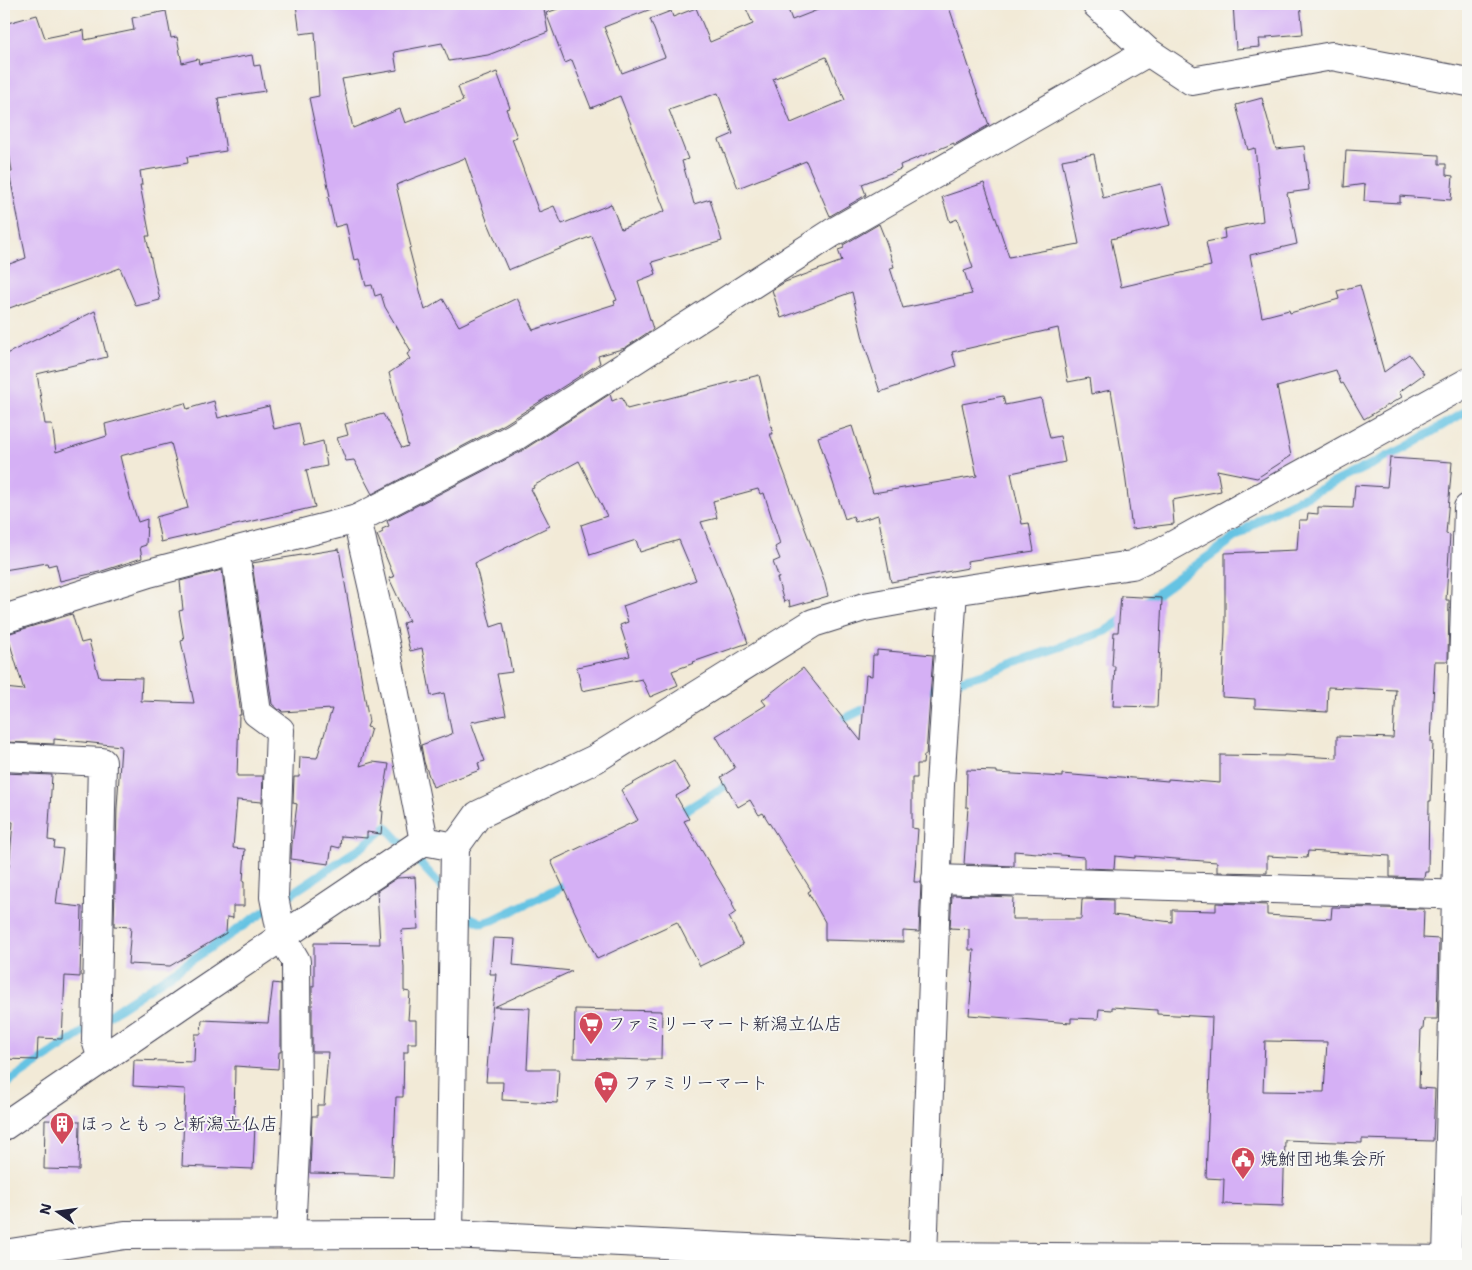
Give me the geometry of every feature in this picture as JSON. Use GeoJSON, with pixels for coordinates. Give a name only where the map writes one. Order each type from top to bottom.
{"type":"FeatureCollection","features":[{"type":"Feature","properties":{"kind":"street"},"geometry":{"type":"LineString","coordinates":[[1096,4],[1148,52],[1192,81],[1332,56],[1468,82]]}},
{"type":"Feature","properties":{"kind":"street"},"geometry":{"type":"LineString","coordinates":[[4,619],[149,574],[357,519],[513,438],[832,234],[1148,52]]}},
{"type":"Feature","properties":{"kind":"street"},"geometry":{"type":"LineString","coordinates":[[449,1234],[456,847],[478,815],[595,759],[813,623],[864,607],[953,591],[1132,565],[1168,548],[1468,382]]}},
{"type":"Feature","properties":{"kind":"street"},"geometry":{"type":"LineString","coordinates":[[4,1254],[125,1235],[449,1234],[923,1256],[1458,1260],[1468,508]]}},
{"type":"Feature","properties":{"kind":"street"},"geometry":{"type":"LineString","coordinates":[[357,519],[383,633],[424,841]]}},
{"type":"Feature","properties":{"kind":"street"},"geometry":{"type":"LineString","coordinates":[[235,551],[257,713],[280,730],[274,897],[282,937],[296,961],[297,1112],[291,1234]]}},
{"type":"Feature","properties":{"kind":"street"},"geometry":{"type":"LineString","coordinates":[[923,1256],[940,785],[953,591]]}},
{"type":"Feature","properties":{"kind":"street"},"geometry":{"type":"LineString","coordinates":[[4,756],[102,762],[96,1040],[102,1059]]}},
{"type":"Feature","properties":{"kind":"street"},"geometry":{"type":"LineString","coordinates":[[4,1126],[424,841],[456,847]]}},
{"type":"Feature","properties":{"kind":"street"},"geometry":{"type":"LineString","coordinates":[[936,879],[1462,895]]}},
{"type":"Feature","properties":{"kind":"building"},"geometry":{"type":"Polygon","coordinates":[[[296,4],[543,4],[548,32],[488,55],[449,61],[442,43],[394,52],[397,70],[342,79],[353,128],[400,109],[405,123],[463,101],[458,87],[497,72],[510,108],[506,109],[517,137],[512,139],[539,212],[554,206],[562,224],[611,204],[621,229],[665,211],[620,96],[591,108],[572,60],[565,63],[546,13],[572,4],[659,4],[659,6],[604,27],[622,73],[665,57],[650,19],[671,11],[673,17],[696,8],[710,42],[753,24],[744,4],[786,4],[792,20],[833,4],[948,4],[989,125],[954,145],[954,143],[900,165],[901,169],[862,184],[866,195],[830,216],[806,161],[738,188],[719,140],[733,134],[718,93],[669,110],[688,159],[682,161],[694,204],[710,199],[722,241],[652,262],[656,274],[638,281],[653,329],[625,348],[598,356],[600,363],[505,424],[372,494],[354,460],[346,461],[337,438],[348,435],[345,424],[383,414],[402,448],[408,446],[389,373],[410,359],[407,354],[411,351],[385,307],[381,294],[375,296],[372,285],[366,286],[359,259],[354,260],[346,224],[335,227],[309,98],[319,96],[315,32],[300,34],[296,4]],[[826,57],[773,79],[791,123],[845,100],[826,57]],[[465,158],[396,185],[411,247],[409,248],[425,310],[443,299],[459,326],[517,298],[533,330],[615,304],[614,301],[617,300],[592,236],[508,270],[486,218],[465,158]]]}},
{"type":"Feature","properties":{"kind":"building"},"geometry":{"type":"Polygon","coordinates":[[[1233,4],[1300,4],[1303,34],[1267,37],[1267,39],[1259,39],[1260,47],[1236,49],[1233,4]]]}},
{"type":"Feature","properties":{"kind":"building"},"geometry":{"type":"Polygon","coordinates":[[[166,11],[171,38],[177,37],[182,63],[198,59],[199,64],[252,55],[254,66],[260,65],[265,91],[218,98],[226,151],[187,157],[188,163],[140,171],[142,185],[140,185],[150,236],[146,236],[160,300],[136,306],[120,268],[4,310],[4,266],[26,258],[9,172],[12,172],[4,119],[4,24],[37,15],[45,38],[84,30],[85,40],[134,30],[132,18],[166,11]]]}},
{"type":"Feature","properties":{"kind":"building"},"geometry":{"type":"Polygon","coordinates":[[[1262,98],[1276,149],[1304,146],[1309,190],[1287,193],[1297,244],[1250,255],[1262,317],[1289,310],[1290,313],[1339,299],[1337,291],[1360,285],[1384,372],[1409,354],[1424,374],[1399,392],[1402,397],[1364,419],[1343,383],[1341,384],[1336,370],[1277,387],[1291,456],[1257,478],[1217,470],[1221,491],[1172,500],[1174,524],[1132,529],[1111,390],[1091,394],[1089,378],[1068,382],[1058,328],[952,352],[956,366],[880,392],[864,343],[852,292],[781,318],[772,290],[785,282],[842,261],[838,250],[844,248],[843,245],[879,224],[894,267],[890,268],[903,308],[972,294],[964,271],[973,268],[957,219],[950,222],[942,197],[984,183],[1009,257],[1079,244],[1062,160],[1094,154],[1103,198],[1161,184],[1171,225],[1111,239],[1121,287],[1211,266],[1206,242],[1225,238],[1224,229],[1263,221],[1255,148],[1248,150],[1236,105],[1262,98]]]}},
{"type":"Feature","properties":{"kind":"building"},"geometry":{"type":"Polygon","coordinates":[[[1346,150],[1439,155],[1439,164],[1446,164],[1446,175],[1453,176],[1451,200],[1400,196],[1400,203],[1364,201],[1365,184],[1344,187],[1346,150]]]}},
{"type":"Feature","properties":{"kind":"building"},"geometry":{"type":"Polygon","coordinates":[[[95,311],[107,357],[37,374],[45,424],[52,424],[56,452],[107,436],[105,424],[185,403],[187,409],[214,401],[218,418],[269,406],[274,429],[299,423],[304,446],[323,441],[327,466],[306,470],[315,507],[161,542],[156,517],[188,508],[171,443],[120,456],[138,522],[147,519],[146,545],[140,547],[142,558],[99,572],[60,581],[56,564],[48,566],[47,563],[4,570],[4,355],[95,311]]]}},
{"type":"Feature","properties":{"kind":"building"},"geometry":{"type":"Polygon","coordinates":[[[759,375],[773,434],[770,434],[824,580],[828,596],[790,607],[789,600],[784,602],[777,578],[779,578],[773,562],[780,559],[775,547],[780,544],[764,493],[760,494],[758,489],[713,501],[717,518],[701,522],[748,643],[672,671],[678,685],[650,697],[642,679],[582,691],[577,667],[630,656],[620,625],[628,622],[623,606],[696,580],[679,540],[640,552],[636,540],[590,555],[581,525],[607,516],[579,461],[533,486],[534,488],[531,489],[550,526],[475,563],[491,627],[503,623],[512,672],[497,674],[506,715],[471,722],[485,761],[478,763],[480,770],[433,787],[424,762],[421,745],[452,734],[444,693],[431,696],[422,648],[410,651],[403,623],[409,621],[389,578],[394,577],[377,535],[383,532],[382,529],[389,526],[387,521],[520,452],[610,394],[612,401],[622,397],[627,409],[759,375]]]}},
{"type":"Feature","properties":{"kind":"building"},"geometry":{"type":"Polygon","coordinates":[[[1003,396],[1005,405],[1041,398],[1050,438],[1060,436],[1065,462],[1011,473],[1022,524],[1029,523],[1034,551],[967,561],[968,568],[891,582],[878,515],[855,522],[853,516],[845,519],[818,437],[852,426],[873,493],[977,476],[962,404],[1003,396]]]}},
{"type":"Feature","properties":{"kind":"building"},"geometry":{"type":"Polygon","coordinates":[[[1390,458],[1452,462],[1446,534],[1450,535],[1446,600],[1449,600],[1448,661],[1435,661],[1428,872],[1425,872],[1424,878],[1390,877],[1390,856],[1308,851],[1307,858],[1267,856],[1267,873],[1217,872],[1217,862],[1135,856],[1135,858],[1115,856],[1114,869],[1084,868],[1084,857],[1014,851],[1014,866],[964,864],[968,807],[966,807],[967,770],[1062,777],[1062,774],[1220,783],[1220,755],[1284,755],[1337,758],[1337,736],[1393,738],[1396,690],[1328,687],[1327,712],[1255,708],[1255,699],[1222,697],[1225,631],[1225,553],[1297,550],[1299,520],[1307,520],[1308,513],[1318,514],[1318,507],[1353,508],[1355,485],[1387,487],[1390,458]]]}},
{"type":"Feature","properties":{"kind":"building"},"geometry":{"type":"Polygon","coordinates":[[[339,549],[369,722],[367,727],[371,728],[360,766],[373,762],[389,764],[381,811],[383,811],[381,834],[367,832],[367,838],[341,836],[340,848],[332,846],[329,864],[291,859],[297,804],[293,803],[294,777],[299,777],[300,757],[317,758],[332,709],[282,712],[281,709],[279,710],[272,704],[252,563],[339,549]]]}},
{"type":"Feature","properties":{"kind":"building"},"geometry":{"type":"Polygon","coordinates":[[[222,570],[241,715],[239,715],[237,776],[263,776],[262,802],[237,800],[233,848],[245,849],[244,906],[233,906],[233,918],[227,917],[226,933],[170,966],[128,964],[131,927],[114,926],[117,808],[121,746],[54,739],[54,744],[4,742],[4,688],[24,690],[7,634],[72,614],[81,643],[89,641],[99,677],[142,678],[141,701],[194,703],[181,641],[184,640],[179,611],[183,610],[180,581],[222,570]]]}},
{"type":"Feature","properties":{"kind":"building"},"geometry":{"type":"Polygon","coordinates":[[[1121,596],[1162,598],[1157,707],[1113,706],[1115,666],[1112,666],[1114,632],[1118,632],[1121,596]]]}},
{"type":"Feature","properties":{"kind":"building"},"geometry":{"type":"Polygon","coordinates":[[[877,650],[933,655],[926,755],[924,755],[923,764],[917,764],[917,778],[912,778],[912,828],[918,829],[914,882],[921,882],[919,932],[903,931],[903,942],[825,940],[825,922],[808,892],[811,890],[763,813],[759,815],[750,800],[738,807],[721,777],[735,768],[716,736],[766,705],[762,700],[803,668],[861,741],[866,675],[872,676],[873,655],[877,655],[877,650]]]}},
{"type":"Feature","properties":{"kind":"building"},"geometry":{"type":"Polygon","coordinates":[[[674,760],[690,788],[676,796],[689,819],[684,821],[733,903],[736,912],[729,917],[743,945],[700,966],[677,922],[597,959],[551,861],[638,820],[621,790],[674,760]]]}},
{"type":"Feature","properties":{"kind":"building"},"geometry":{"type":"Polygon","coordinates":[[[4,773],[52,775],[48,840],[55,841],[54,848],[63,849],[56,904],[82,907],[80,977],[65,976],[62,1039],[38,1038],[37,1060],[4,1059],[4,867],[9,867],[13,822],[4,821],[4,773]]]}},
{"type":"Feature","properties":{"kind":"building"},"geometry":{"type":"Polygon","coordinates":[[[415,877],[418,929],[401,930],[404,991],[410,992],[408,1020],[416,1020],[416,1043],[408,1043],[408,1052],[404,1052],[403,1097],[396,1097],[393,1177],[310,1173],[312,1116],[317,1116],[317,1105],[324,1105],[328,1052],[312,1052],[314,943],[380,944],[377,891],[397,878],[415,877]]]}},
{"type":"Feature","properties":{"kind":"building"},"geometry":{"type":"Polygon","coordinates":[[[952,895],[1013,897],[1012,919],[1081,919],[1082,899],[1113,900],[1113,915],[1172,922],[1172,910],[1216,911],[1216,903],[1267,905],[1267,915],[1331,919],[1332,907],[1424,909],[1423,938],[1439,939],[1437,1019],[1424,1019],[1423,1029],[1421,1029],[1419,1088],[1435,1089],[1433,1141],[1362,1139],[1362,1143],[1285,1140],[1283,1206],[1223,1204],[1224,1179],[1206,1178],[1212,1017],[1157,1014],[1157,1010],[1112,1007],[1112,1010],[1099,1009],[1098,1019],[1071,1018],[1071,1023],[969,1015],[974,950],[969,950],[969,929],[950,928],[952,895]],[[1265,1041],[1263,1091],[1324,1092],[1327,1042],[1265,1041]]]}},
{"type":"Feature","properties":{"kind":"building"},"geometry":{"type":"Polygon","coordinates":[[[493,938],[515,939],[513,965],[572,971],[494,1007],[530,1008],[527,1069],[559,1069],[557,1103],[502,1100],[503,1082],[486,1082],[496,974],[490,974],[493,938]]]}},
{"type":"Feature","properties":{"kind":"building"},"geometry":{"type":"Polygon","coordinates":[[[273,983],[281,984],[281,1052],[279,1052],[278,1069],[235,1066],[234,1124],[255,1125],[253,1169],[182,1166],[185,1089],[133,1086],[134,1060],[194,1062],[195,1034],[201,1034],[202,1020],[268,1023],[273,983]]]}},
{"type":"Feature","properties":{"kind":"building"},"geometry":{"type":"Polygon","coordinates":[[[575,1009],[662,1011],[661,1059],[574,1058],[575,1009]]]}},
{"type":"Feature","properties":{"kind":"building","name":"ほっともっと新潟立仏店"},"geometry":{"type":"Polygon","coordinates":[[[45,1120],[80,1121],[79,1170],[44,1169],[45,1120]]]}},
{"type":"Feature","properties":{"kind":"waterway"},"geometry":{"type":"LineString","coordinates":[[1143,604],[1263,517],[1405,448],[1468,410]]}},
{"type":"Feature","properties":{"kind":"waterway"},"geometry":{"type":"LineString","coordinates":[[919,692],[983,674],[1106,631],[1129,615]]}},
{"type":"Feature","properties":{"kind":"waterway"},"geometry":{"type":"LineString","coordinates":[[833,724],[873,705]]}},
{"type":"Feature","properties":{"kind":"waterway"},"geometry":{"type":"LineString","coordinates":[[676,816],[735,780]]}},
{"type":"Feature","properties":{"kind":"waterway"},"geometry":{"type":"LineString","coordinates":[[4,1085],[363,846],[386,827],[448,893]]}},
{"type":"Feature","properties":{"kind":"waterway"},"geometry":{"type":"LineString","coordinates":[[461,908],[469,917],[482,923],[493,920],[557,889],[573,879]]}},
{"type":"Feature","properties":{"kind":"place","name":"ファミリーマート新潟立仏店"},"geometry":{"type":"Point","coordinates":[591,1045]}},
{"type":"Feature","properties":{"kind":"place","name":"ファミリーマート"},"geometry":{"type":"Point","coordinates":[606,1104]}},
{"type":"Feature","properties":{"kind":"place","name":"ほっともっと新潟立仏店"},"geometry":{"type":"Point","coordinates":[62,1145]}},
{"type":"Feature","properties":{"kind":"place","name":"焼鮒団地集会所"},"geometry":{"type":"Point","coordinates":[1243,1180]}}]}
